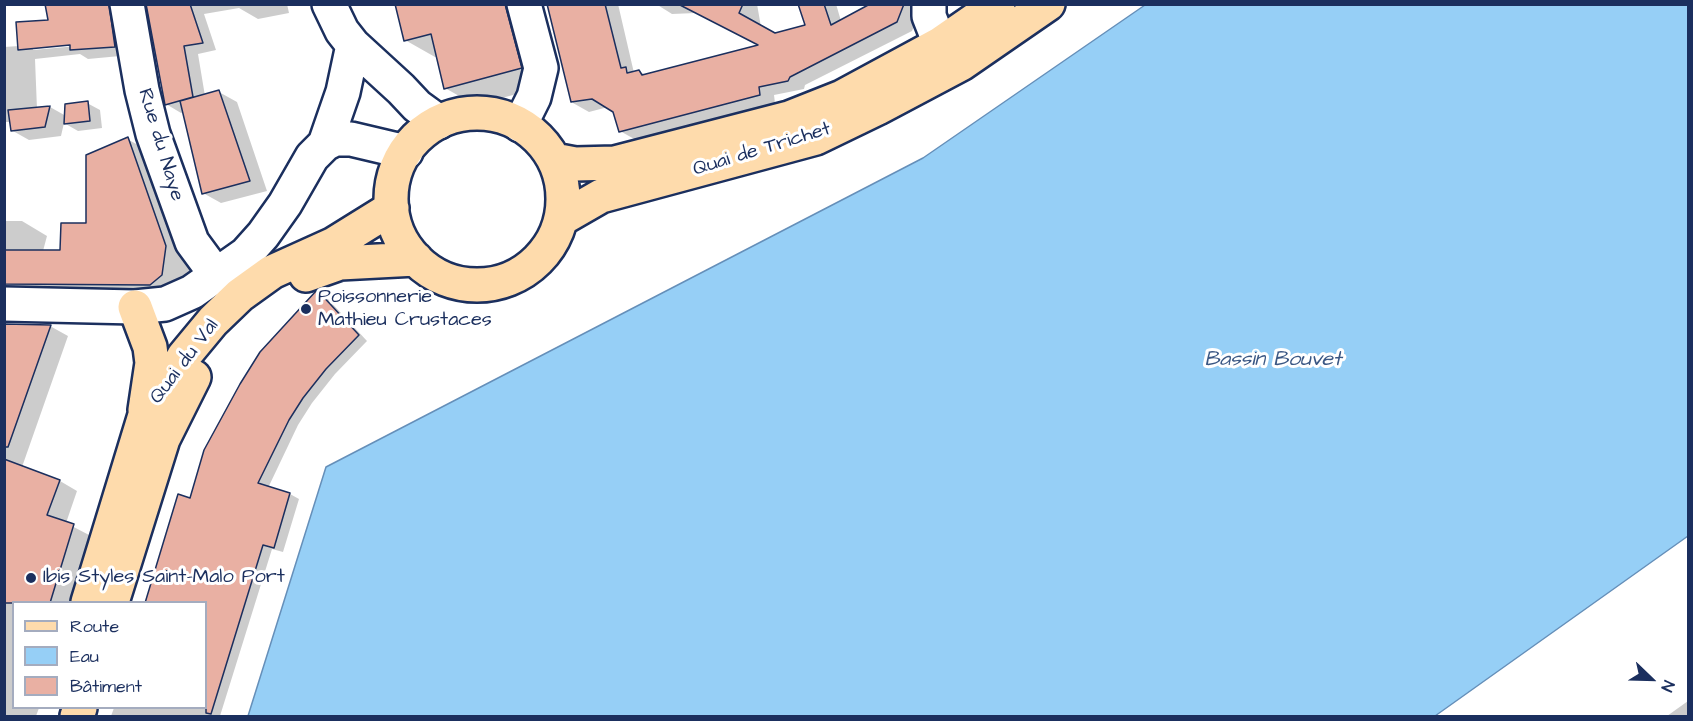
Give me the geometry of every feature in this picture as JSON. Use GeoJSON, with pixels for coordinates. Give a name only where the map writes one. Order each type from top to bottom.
{"type":"FeatureCollection","features":[{"type":"Feature","properties":{"kind":"main road","name":"Quai de Trichet"},"geometry":{"type":"LineString","coordinates":[[554,160],[575,164],[615,164],[789,118],[842,97],[940,44],[998,4]]}},
{"type":"Feature","properties":{"kind":"main road","name":"Quai de Trichet"},"geometry":{"type":"LineString","coordinates":[[561,219],[601,196],[816,138],[961,64],[1047,4]]}},
{"type":"Feature","properties":{"kind":"main road"},"geometry":{"type":"LineString","coordinates":[[488,114],[520,125],[534,135],[554,160],[559,172],[563,195],[561,219],[549,247],[539,260],[514,277],[499,282],[476,285],[453,282],[440,276],[416,260],[400,236],[392,208],[394,178],[399,165],[416,140],[439,122],[455,116],[488,114]]}},
{"type":"Feature","properties":{"kind":"main road","name":"Quai du Val"},"geometry":{"type":"LineString","coordinates":[[89,601],[145,415],[166,389],[184,356],[213,321],[240,295],[272,272],[334,244],[392,208]]}},
{"type":"Feature","properties":{"kind":"main road","name":"Quai du Val"},"geometry":{"type":"LineString","coordinates":[[113,601],[163,439],[182,397],[210,350],[252,310],[296,279],[340,264],[416,260]]}},
{"type":"Feature","properties":{"kind":"main road"},"geometry":{"type":"LineString","coordinates":[[135,307],[150,347],[152,363],[145,415]]}},
{"type":"Feature","properties":{"kind":"street","name":"Rue du Naye"},"geometry":{"type":"LineString","coordinates":[[127,4],[142,90],[153,134],[192,242],[217,276]]}},
{"type":"Feature","properties":{"kind":"street"},"geometry":{"type":"LineString","coordinates":[[329,4],[342,31],[353,45],[417,106],[439,122]]}},
{"type":"Feature","properties":{"kind":"street"},"geometry":{"type":"LineString","coordinates":[[520,125],[534,97],[541,68],[524,4]]}},
{"type":"Feature","properties":{"kind":"street"},"geometry":{"type":"LineString","coordinates":[[929,4],[929,16],[940,44]]}},
{"type":"Feature","properties":{"kind":"street"},"geometry":{"type":"LineString","coordinates":[[325,144],[343,92],[353,45]]}},
{"type":"Feature","properties":{"kind":"street"},"geometry":{"type":"LineString","coordinates":[[4,304],[135,307],[165,304],[192,292],[246,254],[285,204],[312,157],[325,144],[336,139],[351,138],[406,152]]}},
{"type":"Feature","properties":{"kind":"water","name":"Bassin Bouvet"},"geometry":{"type":"Polygon","coordinates":[[[1145,5],[1688,5],[1688,536],[1435,716],[248,716],[326,467],[923,158],[1145,5]]]}},
{"type":"Feature","properties":{"kind":"building"},"geometry":{"type":"Polygon","coordinates":[[[45,4],[109,4],[115,47],[70,50],[70,45],[18,50],[16,22],[48,20],[45,4]]]}},
{"type":"Feature","properties":{"kind":"building"},"geometry":{"type":"Polygon","coordinates":[[[146,4],[190,4],[203,43],[184,46],[193,97],[165,105],[146,4]]]}},
{"type":"Feature","properties":{"kind":"building"},"geometry":{"type":"Polygon","coordinates":[[[395,4],[505,4],[522,68],[444,89],[431,34],[404,41],[395,4]]]}},
{"type":"Feature","properties":{"kind":"building"},"geometry":{"type":"Polygon","coordinates":[[[547,4],[605,4],[621,68],[626,67],[627,73],[639,70],[642,75],[758,45],[678,4],[743,4],[739,13],[775,33],[805,25],[798,4],[824,4],[831,25],[870,4],[904,4],[897,22],[790,77],[788,81],[759,87],[760,95],[619,132],[613,112],[592,99],[571,102],[547,4]]]}},
{"type":"Feature","properties":{"kind":"building"},"geometry":{"type":"Polygon","coordinates":[[[219,90],[250,181],[202,194],[180,101],[219,90]]]}},
{"type":"Feature","properties":{"kind":"building"},"geometry":{"type":"Polygon","coordinates":[[[88,101],[90,121],[64,124],[65,104],[88,101]]]}},
{"type":"Feature","properties":{"kind":"building"},"geometry":{"type":"Polygon","coordinates":[[[50,106],[45,127],[11,131],[8,110],[50,106]]]}},
{"type":"Feature","properties":{"kind":"building"},"geometry":{"type":"Polygon","coordinates":[[[128,137],[166,246],[162,275],[150,285],[4,284],[4,250],[60,250],[61,223],[86,223],[86,155],[128,137]]]}},
{"type":"Feature","properties":{"kind":"building"},"geometry":{"type":"Polygon","coordinates":[[[316,291],[359,335],[326,369],[303,398],[289,420],[258,483],[290,493],[274,548],[263,545],[211,714],[206,713],[207,601],[146,601],[178,494],[190,498],[204,450],[260,352],[316,291]]]}},
{"type":"Feature","properties":{"kind":"building"},"geometry":{"type":"Polygon","coordinates":[[[4,324],[51,325],[8,447],[4,447],[4,324]]]}},
{"type":"Feature","properties":{"kind":"building","name":"Ibis Styles Saint-Malo Port"},"geometry":{"type":"Polygon","coordinates":[[[4,459],[60,480],[47,515],[74,524],[51,601],[4,603],[4,459]]]}},
{"type":"Feature","properties":{"kind":"place","name":"Poissonnerie Mathieu Crustaces"},"geometry":{"type":"Point","coordinates":[306,309]}},
{"type":"Feature","properties":{"kind":"place","name":"Ibis Styles Saint-Malo Port"},"geometry":{"type":"Point","coordinates":[31,578]}}]}
